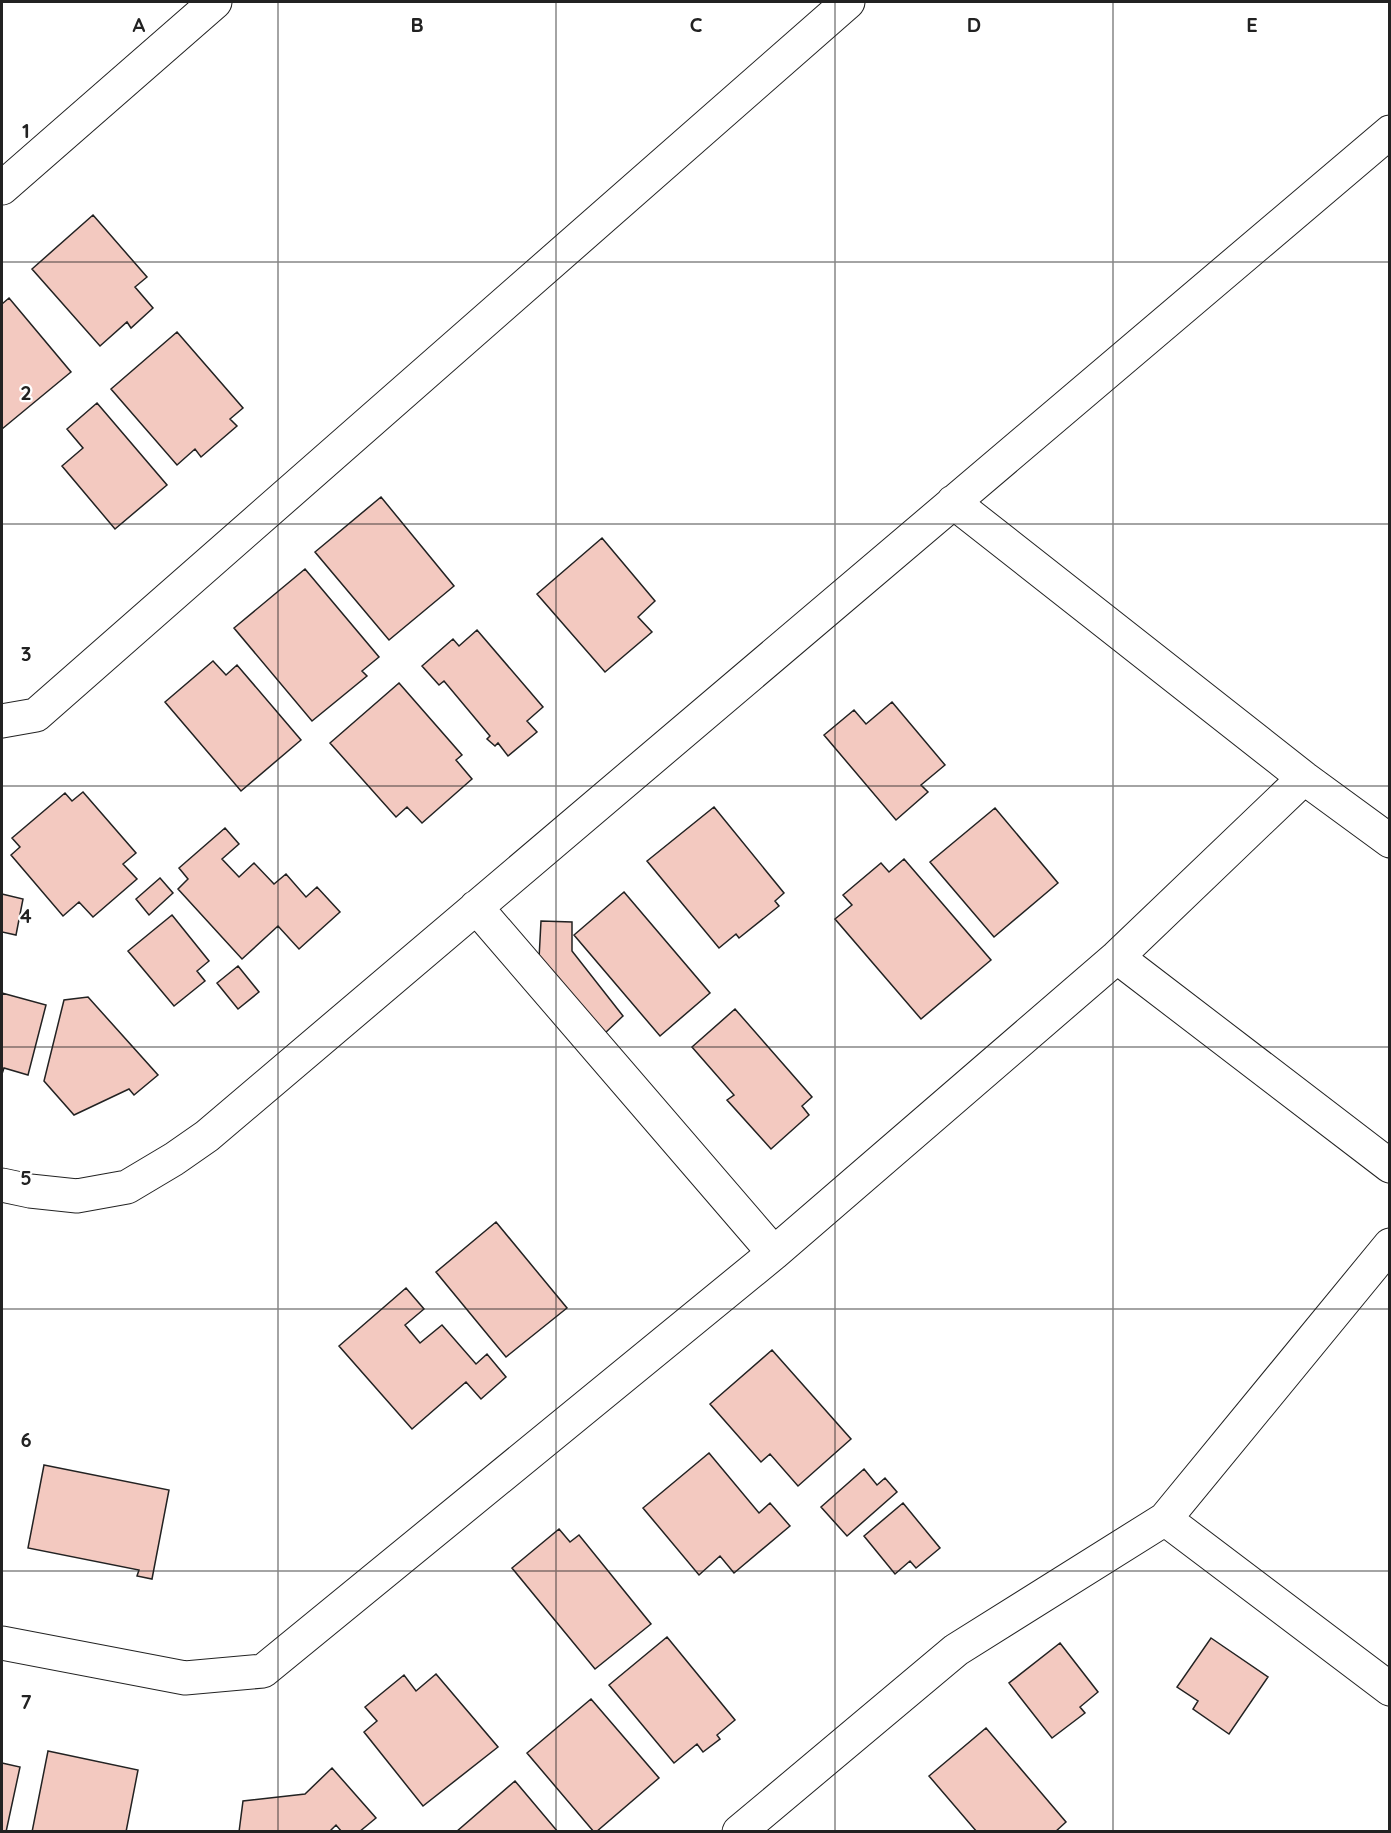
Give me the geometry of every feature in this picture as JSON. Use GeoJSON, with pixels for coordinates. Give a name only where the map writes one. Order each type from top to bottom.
{"type":"FeatureCollection","features":[{"type":"Feature","properties":{"kind":"street"},"geometry":{"type":"LineString","coordinates":[[2,189],[215,2]]}},
{"type":"Feature","properties":{"kind":"street"},"geometry":{"type":"LineString","coordinates":[[2,722],[36,715],[848,2]]}},
{"type":"Feature","properties":{"kind":"street"},"geometry":{"type":"LineString","coordinates":[[2,1185],[30,1191],[77,1196],[127,1187],[174,1160],[207,1136],[1389,132]]}},
{"type":"Feature","properties":{"kind":"street"},"geometry":{"type":"LineString","coordinates":[[953,502],[1304,778],[1389,841]]}},
{"type":"Feature","properties":{"kind":"street"},"geometry":{"type":"LineString","coordinates":[[2,1643],[185,1678],[263,1671],[774,1253],[1117,957],[1304,778]]}},
{"type":"Feature","properties":{"kind":"street"},"geometry":{"type":"LineString","coordinates":[[476,907],[774,1253]]}},
{"type":"Feature","properties":{"kind":"street"},"geometry":{"type":"LineString","coordinates":[[1117,957],[1389,1166]]}},
{"type":"Feature","properties":{"kind":"street"},"geometry":{"type":"LineString","coordinates":[[739,1832],[956,1650],[1165,1519],[1389,1245]]}},
{"type":"Feature","properties":{"kind":"street"},"geometry":{"type":"LineString","coordinates":[[1165,1519],[1389,1689]]}},
{"type":"Feature","properties":{"kind":"building"},"geometry":{"type":"Polygon","coordinates":[[[93,215],[147,277],[135,287],[153,308],[131,328],[127,322],[100,346],[32,269],[93,215]]]}},
{"type":"Feature","properties":{"kind":"building"},"geometry":{"type":"Polygon","coordinates":[[[9,298],[71,372],[2,429],[2,304],[9,298]]]}},
{"type":"Feature","properties":{"kind":"building"},"geometry":{"type":"Polygon","coordinates":[[[177,332],[243,408],[230,419],[237,426],[201,457],[195,449],[177,465],[111,389],[177,332]]]}},
{"type":"Feature","properties":{"kind":"building"},"geometry":{"type":"Polygon","coordinates":[[[97,403],[167,485],[115,529],[62,466],[83,448],[67,429],[97,403]]]}},
{"type":"Feature","properties":{"kind":"building"},"geometry":{"type":"Polygon","coordinates":[[[381,497],[454,586],[389,640],[315,552],[381,497]]]}},
{"type":"Feature","properties":{"kind":"building"},"geometry":{"type":"Polygon","coordinates":[[[602,538],[655,601],[638,617],[652,632],[605,672],[537,594],[602,538]]]}},
{"type":"Feature","properties":{"kind":"building"},"geometry":{"type":"Polygon","coordinates":[[[305,569],[379,657],[362,671],[367,676],[312,721],[234,628],[305,569]]]}},
{"type":"Feature","properties":{"kind":"building"},"geometry":{"type":"Polygon","coordinates":[[[477,630],[543,707],[527,721],[537,732],[508,756],[498,743],[495,746],[487,739],[490,736],[444,681],[439,685],[422,666],[453,639],[459,646],[477,630]]]}},
{"type":"Feature","properties":{"kind":"building"},"geometry":{"type":"Polygon","coordinates":[[[213,661],[226,675],[237,665],[301,740],[241,791],[165,702],[213,661]]]}},
{"type":"Feature","properties":{"kind":"building"},"geometry":{"type":"Polygon","coordinates":[[[399,683],[462,755],[456,760],[472,779],[422,823],[407,807],[396,817],[330,743],[399,683]]]}},
{"type":"Feature","properties":{"kind":"building"},"geometry":{"type":"Polygon","coordinates":[[[892,702],[945,765],[921,785],[928,792],[896,820],[824,735],[854,710],[866,724],[892,702]]]}},
{"type":"Feature","properties":{"kind":"building"},"geometry":{"type":"Polygon","coordinates":[[[83,792],[136,853],[123,864],[137,879],[93,917],[79,902],[63,916],[11,855],[20,847],[12,838],[65,793],[72,801],[83,792]]]}},
{"type":"Feature","properties":{"kind":"building"},"geometry":{"type":"Polygon","coordinates":[[[714,807],[784,893],[775,901],[779,906],[739,938],[736,934],[719,948],[647,861],[714,807]]]}},
{"type":"Feature","properties":{"kind":"building"},"geometry":{"type":"Polygon","coordinates":[[[995,808],[1058,883],[994,937],[930,862],[995,808]]]}},
{"type":"Feature","properties":{"kind":"building"},"geometry":{"type":"Polygon","coordinates":[[[225,828],[239,844],[222,859],[239,877],[254,863],[274,884],[286,874],[306,897],[317,887],[340,912],[299,949],[278,926],[242,959],[178,889],[188,879],[179,868],[225,828]]]}},
{"type":"Feature","properties":{"kind":"building"},"geometry":{"type":"Polygon","coordinates":[[[904,859],[991,960],[921,1019],[835,919],[852,905],[843,895],[881,863],[889,872],[904,859]]]}},
{"type":"Feature","properties":{"kind":"building"},"geometry":{"type":"Polygon","coordinates":[[[160,878],[173,893],[149,915],[136,899],[160,878]]]}},
{"type":"Feature","properties":{"kind":"building"},"geometry":{"type":"Polygon","coordinates":[[[624,892],[710,993],[660,1036],[574,935],[624,892]]]}},
{"type":"Feature","properties":{"kind":"building"},"geometry":{"type":"Polygon","coordinates":[[[2,894],[23,899],[16,935],[2,932],[2,894]]]}},
{"type":"Feature","properties":{"kind":"building"},"geometry":{"type":"Polygon","coordinates":[[[172,915],[209,961],[197,971],[205,981],[174,1006],[128,951],[172,915]]]}},
{"type":"Feature","properties":{"kind":"building"},"geometry":{"type":"Polygon","coordinates":[[[541,921],[572,922],[572,951],[623,1016],[603,1035],[539,959],[541,921]]]}},
{"type":"Feature","properties":{"kind":"building"},"geometry":{"type":"Polygon","coordinates":[[[238,966],[259,992],[238,1009],[217,983],[238,966]]]}},
{"type":"Feature","properties":{"kind":"building"},"geometry":{"type":"Polygon","coordinates":[[[2,993],[46,1005],[28,1075],[4,1068],[2,1074],[2,993]]]}},
{"type":"Feature","properties":{"kind":"building"},"geometry":{"type":"Polygon","coordinates":[[[88,997],[158,1075],[134,1095],[129,1089],[74,1115],[44,1081],[64,1000],[88,997]]]}},
{"type":"Feature","properties":{"kind":"building"},"geometry":{"type":"Polygon","coordinates":[[[735,1009],[812,1097],[802,1106],[809,1115],[771,1149],[727,1100],[734,1095],[692,1047],[735,1009]]]}},
{"type":"Feature","properties":{"kind":"building"},"geometry":{"type":"Polygon","coordinates":[[[496,1222],[567,1308],[506,1357],[436,1272],[496,1222]]]}},
{"type":"Feature","properties":{"kind":"building"},"geometry":{"type":"Polygon","coordinates":[[[406,1288],[424,1309],[405,1325],[420,1343],[442,1325],[476,1364],[487,1354],[506,1377],[481,1399],[466,1382],[412,1429],[339,1346],[406,1288]]]}},
{"type":"Feature","properties":{"kind":"building"},"geometry":{"type":"Polygon","coordinates":[[[772,1350],[851,1439],[798,1486],[770,1454],[761,1462],[710,1404],[772,1350]]]}},
{"type":"Feature","properties":{"kind":"building"},"geometry":{"type":"Polygon","coordinates":[[[709,1453],[759,1513],[770,1503],[790,1526],[734,1573],[720,1556],[699,1575],[643,1508],[709,1453]]]}},
{"type":"Feature","properties":{"kind":"building"},"geometry":{"type":"Polygon","coordinates":[[[44,1465],[169,1490],[152,1579],[137,1576],[139,1570],[28,1548],[44,1465]]]}},
{"type":"Feature","properties":{"kind":"building"},"geometry":{"type":"Polygon","coordinates":[[[864,1469],[877,1485],[885,1478],[897,1492],[847,1536],[821,1507],[864,1469]]]}},
{"type":"Feature","properties":{"kind":"building"},"geometry":{"type":"Polygon","coordinates":[[[903,1503],[940,1548],[916,1568],[910,1561],[895,1574],[864,1536],[903,1503]]]}},
{"type":"Feature","properties":{"kind":"building"},"geometry":{"type":"Polygon","coordinates":[[[559,1529],[570,1542],[579,1535],[651,1624],[595,1669],[512,1568],[559,1529]]]}},
{"type":"Feature","properties":{"kind":"building"},"geometry":{"type":"Polygon","coordinates":[[[667,1637],[735,1720],[717,1735],[720,1739],[703,1752],[697,1744],[674,1763],[609,1685],[667,1637]]]}},
{"type":"Feature","properties":{"kind":"building"},"geometry":{"type":"Polygon","coordinates":[[[1211,1638],[1268,1677],[1229,1734],[1193,1709],[1198,1701],[1177,1687],[1211,1638]]]}},
{"type":"Feature","properties":{"kind":"building"},"geometry":{"type":"Polygon","coordinates":[[[1060,1643],[1098,1692],[1080,1707],[1085,1713],[1052,1738],[1009,1683],[1060,1643]]]}},
{"type":"Feature","properties":{"kind":"building"},"geometry":{"type":"Polygon","coordinates":[[[436,1674],[498,1747],[423,1806],[364,1732],[377,1721],[365,1707],[404,1675],[416,1691],[436,1674]]]}},
{"type":"Feature","properties":{"kind":"building"},"geometry":{"type":"Polygon","coordinates":[[[591,1699],[659,1778],[596,1832],[527,1753],[591,1699]]]}},
{"type":"Feature","properties":{"kind":"building"},"geometry":{"type":"Polygon","coordinates":[[[986,1728],[1066,1822],[1055,1832],[977,1832],[929,1776],[986,1728]]]}},
{"type":"Feature","properties":{"kind":"building"},"geometry":{"type":"Polygon","coordinates":[[[48,1751],[138,1770],[126,1832],[32,1832],[48,1751]]]}},
{"type":"Feature","properties":{"kind":"building"},"geometry":{"type":"Polygon","coordinates":[[[2,1763],[20,1767],[6,1832],[2,1832],[2,1763]]]}},
{"type":"Feature","properties":{"kind":"building"},"geometry":{"type":"Polygon","coordinates":[[[332,1768],[376,1818],[359,1832],[342,1832],[336,1825],[329,1832],[239,1832],[243,1801],[305,1794],[332,1768]]]}},
{"type":"Feature","properties":{"kind":"building"},"geometry":{"type":"Polygon","coordinates":[[[515,1781],[558,1832],[456,1832],[515,1781]]]}}]}
